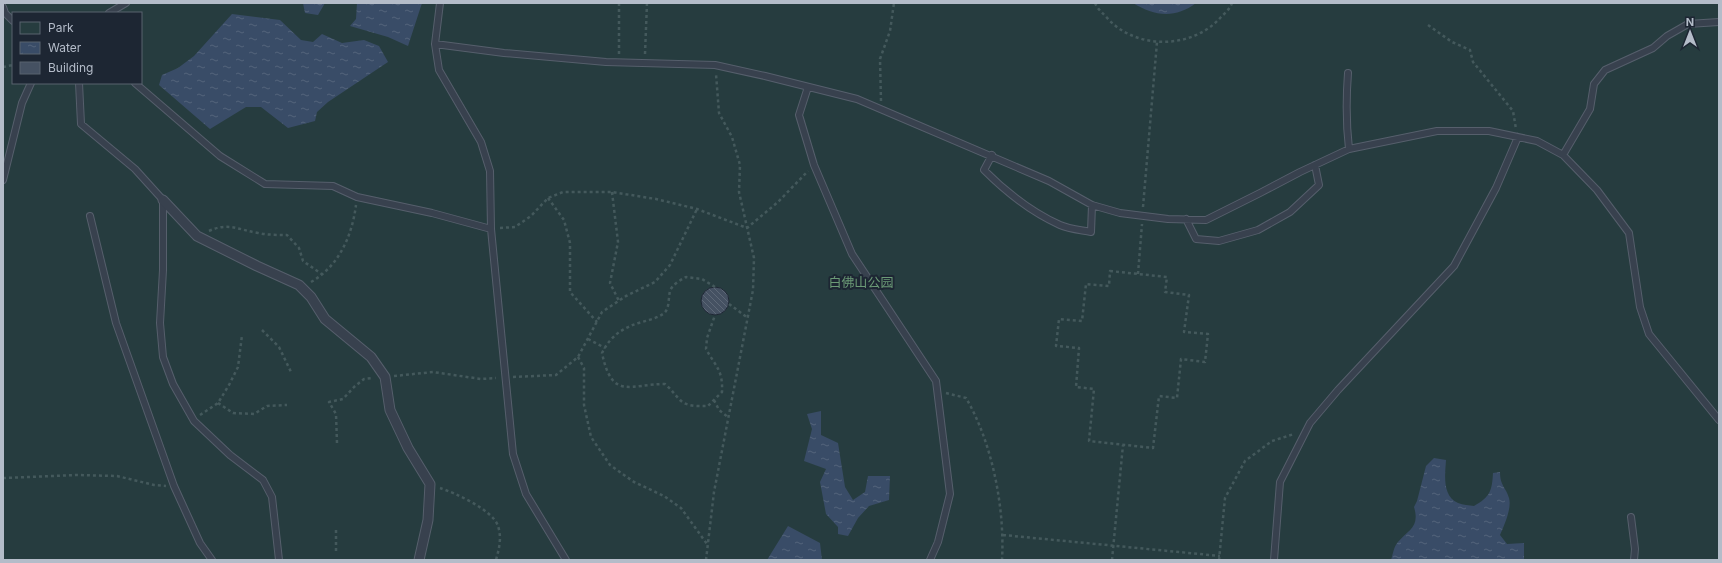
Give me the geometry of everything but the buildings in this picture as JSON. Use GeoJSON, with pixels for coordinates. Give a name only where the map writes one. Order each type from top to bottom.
{"type":"FeatureCollection","features":[{"type":"Feature","properties":{"kind":"street"},"geometry":{"type":"LineString","coordinates":[[162,200],[197,236],[299,285],[310,297],[325,319],[371,357],[385,377],[390,410],[408,448],[430,484],[428,520],[419,560]]}},
{"type":"Feature","properties":{"kind":"lane"},"geometry":{"type":"LineString","coordinates":[[111,12],[126,3]]}},
{"type":"Feature","properties":{"kind":"lane"},"geometry":{"type":"LineString","coordinates":[[440,3],[435,44],[439,70],[481,142],[490,171],[491,229],[513,454],[526,494],[566,560]]}},
{"type":"Feature","properties":{"kind":"lane"},"geometry":{"type":"LineString","coordinates":[[3,7],[5,13],[12,20]]}},
{"type":"Feature","properties":{"kind":"lane"},"geometry":{"type":"LineString","coordinates":[[1563,155],[1590,109],[1594,84],[1605,70],[1653,48],[1667,36],[1688,24],[1719,22]]}},
{"type":"Feature","properties":{"kind":"lane"},"geometry":{"type":"LineString","coordinates":[[435,44],[504,53],[619,62],[715,66],[808,87],[857,99],[992,155],[1049,181],[1092,205],[1120,213],[1142,216],[1206,220],[1349,149],[1437,131],[1489,131],[1537,141],[1563,155],[1597,190],[1628,233],[1640,307],[1649,334],[1719,420]]}},
{"type":"Feature","properties":{"kind":"lane"},"geometry":{"type":"LineString","coordinates":[[1348,73],[1346,120],[1349,149]]}},
{"type":"Feature","properties":{"kind":"lane"},"geometry":{"type":"LineString","coordinates":[[3,180],[22,104],[31,84]]}},
{"type":"Feature","properties":{"kind":"lane"},"geometry":{"type":"LineString","coordinates":[[79,84],[81,124],[135,168],[162,200],[163,270],[160,323],[163,357],[173,384],[194,421],[230,455],[263,480],[272,497],[279,560]]}},
{"type":"Feature","properties":{"kind":"lane"},"geometry":{"type":"LineString","coordinates":[[137,84],[220,156],[265,184],[333,186],[357,197],[432,212],[491,229]]}},
{"type":"Feature","properties":{"kind":"lane"},"geometry":{"type":"LineString","coordinates":[[808,87],[799,115],[814,165],[852,254],[936,381],[950,494],[938,542],[930,560]]}},
{"type":"Feature","properties":{"kind":"lane"},"geometry":{"type":"LineString","coordinates":[[1274,560],[1280,482],[1310,423],[1338,390],[1454,266],[1496,188],[1518,137]]}},
{"type":"Feature","properties":{"kind":"lane"},"geometry":{"type":"LineString","coordinates":[[992,155],[984,170],[1028,208],[1061,226],[1090,232],[1092,205]]}},
{"type":"Feature","properties":{"kind":"lane"},"geometry":{"type":"LineString","coordinates":[[1186,219],[1196,239],[1219,241],[1258,230],[1290,212],[1319,185],[1315,165]]}},
{"type":"Feature","properties":{"kind":"lane"},"geometry":{"type":"LineString","coordinates":[[90,216],[116,323],[174,486],[200,543],[212,560]]}},
{"type":"Feature","properties":{"kind":"lane"},"geometry":{"type":"LineString","coordinates":[[1631,517],[1635,548],[1634,560]]}},
{"type":"Feature","properties":{"kind":"path"},"geometry":{"type":"LineString","coordinates":[[619,3],[619,62]]}},
{"type":"Feature","properties":{"kind":"path"},"geometry":{"type":"LineString","coordinates":[[644,63],[647,3]]}},
{"type":"Feature","properties":{"kind":"path"},"geometry":{"type":"LineString","coordinates":[[881,109],[880,59],[890,31],[894,3]]}},
{"type":"Feature","properties":{"kind":"path"},"geometry":{"type":"LineString","coordinates":[[1095,3],[1116,27],[1139,39],[1165,43],[1191,38],[1214,26],[1232,3]]}},
{"type":"Feature","properties":{"kind":"path"},"geometry":{"type":"LineString","coordinates":[[1428,25],[1452,42],[1470,50],[1473,62],[1513,111],[1518,137]]}},
{"type":"Feature","properties":{"kind":"path"},"geometry":{"type":"LineString","coordinates":[[1138,274],[1157,42]]}},
{"type":"Feature","properties":{"kind":"path"},"geometry":{"type":"LineString","coordinates":[[706,560],[714,492],[753,290],[754,258],[739,192],[740,165],[732,137],[719,113],[715,66]]}},
{"type":"Feature","properties":{"kind":"path"},"geometry":{"type":"LineString","coordinates":[[747,228],[778,202],[814,165]]}},
{"type":"Feature","properties":{"kind":"path"},"geometry":{"type":"LineString","coordinates":[[491,229],[515,227],[531,216],[548,198],[563,192],[612,192],[656,199],[696,209],[747,228]]}},
{"type":"Feature","properties":{"kind":"path"},"geometry":{"type":"LineString","coordinates":[[612,192],[618,242],[610,282],[619,301]]}},
{"type":"Feature","properties":{"kind":"path"},"geometry":{"type":"LineString","coordinates":[[299,285],[310,282],[323,275],[339,256],[349,236],[357,197]]}},
{"type":"Feature","properties":{"kind":"path"},"geometry":{"type":"LineString","coordinates":[[548,198],[564,220],[570,243],[570,292],[597,322]]}},
{"type":"Feature","properties":{"kind":"path"},"geometry":{"type":"LineString","coordinates":[[337,443],[336,414],[329,402],[343,399],[364,379],[433,372],[481,379],[556,375],[578,357],[602,312],[655,282],[670,265],[696,209]]}},
{"type":"Feature","properties":{"kind":"path"},"geometry":{"type":"LineString","coordinates":[[197,236],[218,226],[233,227],[257,233],[287,236],[299,248],[302,261],[323,275]]}},
{"type":"Feature","properties":{"kind":"path"},"geometry":{"type":"LineString","coordinates":[[1110,271],[1138,274],[1167,277],[1165,292],[1189,295],[1184,332],[1208,334],[1205,362],[1181,359],[1177,398],[1159,396],[1153,448],[1089,441],[1094,389],[1076,387],[1079,348],[1056,346],[1059,319],[1082,321],[1086,284],[1109,286],[1110,271]]}},
{"type":"Feature","properties":{"kind":"path"},"geometry":{"type":"LineString","coordinates":[[715,287],[702,279],[686,277],[677,282],[670,290],[669,304],[664,314],[630,325],[617,332],[602,353],[605,367],[610,379],[625,388],[665,384],[673,390],[680,401],[692,406],[708,406],[722,392],[720,370],[706,350],[707,338],[715,315]]}},
{"type":"Feature","properties":{"kind":"path"},"geometry":{"type":"LineString","coordinates":[[729,304],[748,318]]}},
{"type":"Feature","properties":{"kind":"path"},"geometry":{"type":"LineString","coordinates":[[262,330],[279,347],[291,372]]}},
{"type":"Feature","properties":{"kind":"path"},"geometry":{"type":"LineString","coordinates":[[194,421],[218,403],[238,367],[242,335]]}},
{"type":"Feature","properties":{"kind":"path"},"geometry":{"type":"LineString","coordinates":[[588,339],[605,348]]}},
{"type":"Feature","properties":{"kind":"path"},"geometry":{"type":"LineString","coordinates":[[578,357],[584,368],[584,405],[591,437],[610,465],[634,482],[664,496],[681,508],[708,544]]}},
{"type":"Feature","properties":{"kind":"path"},"geometry":{"type":"LineString","coordinates":[[937,392],[966,398],[975,413],[995,473],[1003,534],[1002,560]]}},
{"type":"Feature","properties":{"kind":"path"},"geometry":{"type":"LineString","coordinates":[[714,400],[719,410],[729,418]]}},
{"type":"Feature","properties":{"kind":"path"},"geometry":{"type":"LineString","coordinates":[[218,403],[233,414],[254,414],[267,406],[287,405]]}},
{"type":"Feature","properties":{"kind":"path"},"geometry":{"type":"LineString","coordinates":[[1219,560],[1225,498],[1245,461],[1272,441],[1306,431]]}},
{"type":"Feature","properties":{"kind":"path"},"geometry":{"type":"LineString","coordinates":[[1112,560],[1123,445]]}},
{"type":"Feature","properties":{"kind":"path"},"geometry":{"type":"LineString","coordinates":[[3,478],[76,475],[117,476],[154,485],[174,486]]}},
{"type":"Feature","properties":{"kind":"path"},"geometry":{"type":"LineString","coordinates":[[430,484],[459,495],[485,511],[498,525],[500,545],[496,560]]}},
{"type":"Feature","properties":{"kind":"path"},"geometry":{"type":"LineString","coordinates":[[336,529],[336,551]]}},
{"type":"Feature","properties":{"kind":"path"},"geometry":{"type":"LineString","coordinates":[[1003,534],[1220,556]]}},
{"type":"Feature","properties":{"kind":"green space","name":"白佛山公园"},"geometry":{"type":"Polygon","coordinates":[[[3,3],[1719,3],[1719,560],[3,560],[3,3]]]}},
{"type":"Feature","properties":{"kind":"water"},"geometry":{"type":"Polygon","coordinates":[[[303,3],[325,3],[318,15],[305,13],[303,3]]]}},
{"type":"Feature","properties":{"kind":"water"},"geometry":{"type":"Polygon","coordinates":[[[357,3],[422,3],[408,46],[388,37],[350,26],[356,19],[357,3]]]}},
{"type":"Feature","properties":{"kind":"water"},"geometry":{"type":"Polygon","coordinates":[[[1133,3],[1196,3],[1180,12],[1164,14],[1149,11],[1133,3]]]}},
{"type":"Feature","properties":{"kind":"water"},"geometry":{"type":"Polygon","coordinates":[[[232,14],[280,20],[301,40],[313,42],[322,34],[342,43],[364,40],[379,46],[388,62],[328,102],[317,112],[315,121],[288,128],[261,107],[246,107],[210,129],[159,85],[162,75],[178,68],[194,56],[232,14]]]}},
{"type":"Feature","properties":{"kind":"water"},"geometry":{"type":"Polygon","coordinates":[[[821,411],[821,435],[838,443],[845,487],[853,500],[865,492],[868,476],[890,476],[889,500],[869,506],[858,518],[848,536],[838,534],[838,527],[826,514],[820,482],[826,469],[804,461],[812,429],[807,414],[821,411]]]}},
{"type":"Feature","properties":{"kind":"water"},"geometry":{"type":"Polygon","coordinates":[[[1434,458],[1446,460],[1445,478],[1447,490],[1453,500],[1462,504],[1474,506],[1484,500],[1491,489],[1493,473],[1500,472],[1502,483],[1508,494],[1510,502],[1507,517],[1500,535],[1507,544],[1524,543],[1524,560],[1391,560],[1397,544],[1412,527],[1416,519],[1414,507],[1426,466],[1434,458]]]}},
{"type":"Feature","properties":{"kind":"water"},"geometry":{"type":"Polygon","coordinates":[[[788,526],[820,543],[822,560],[767,560],[788,526]]]}}]}
